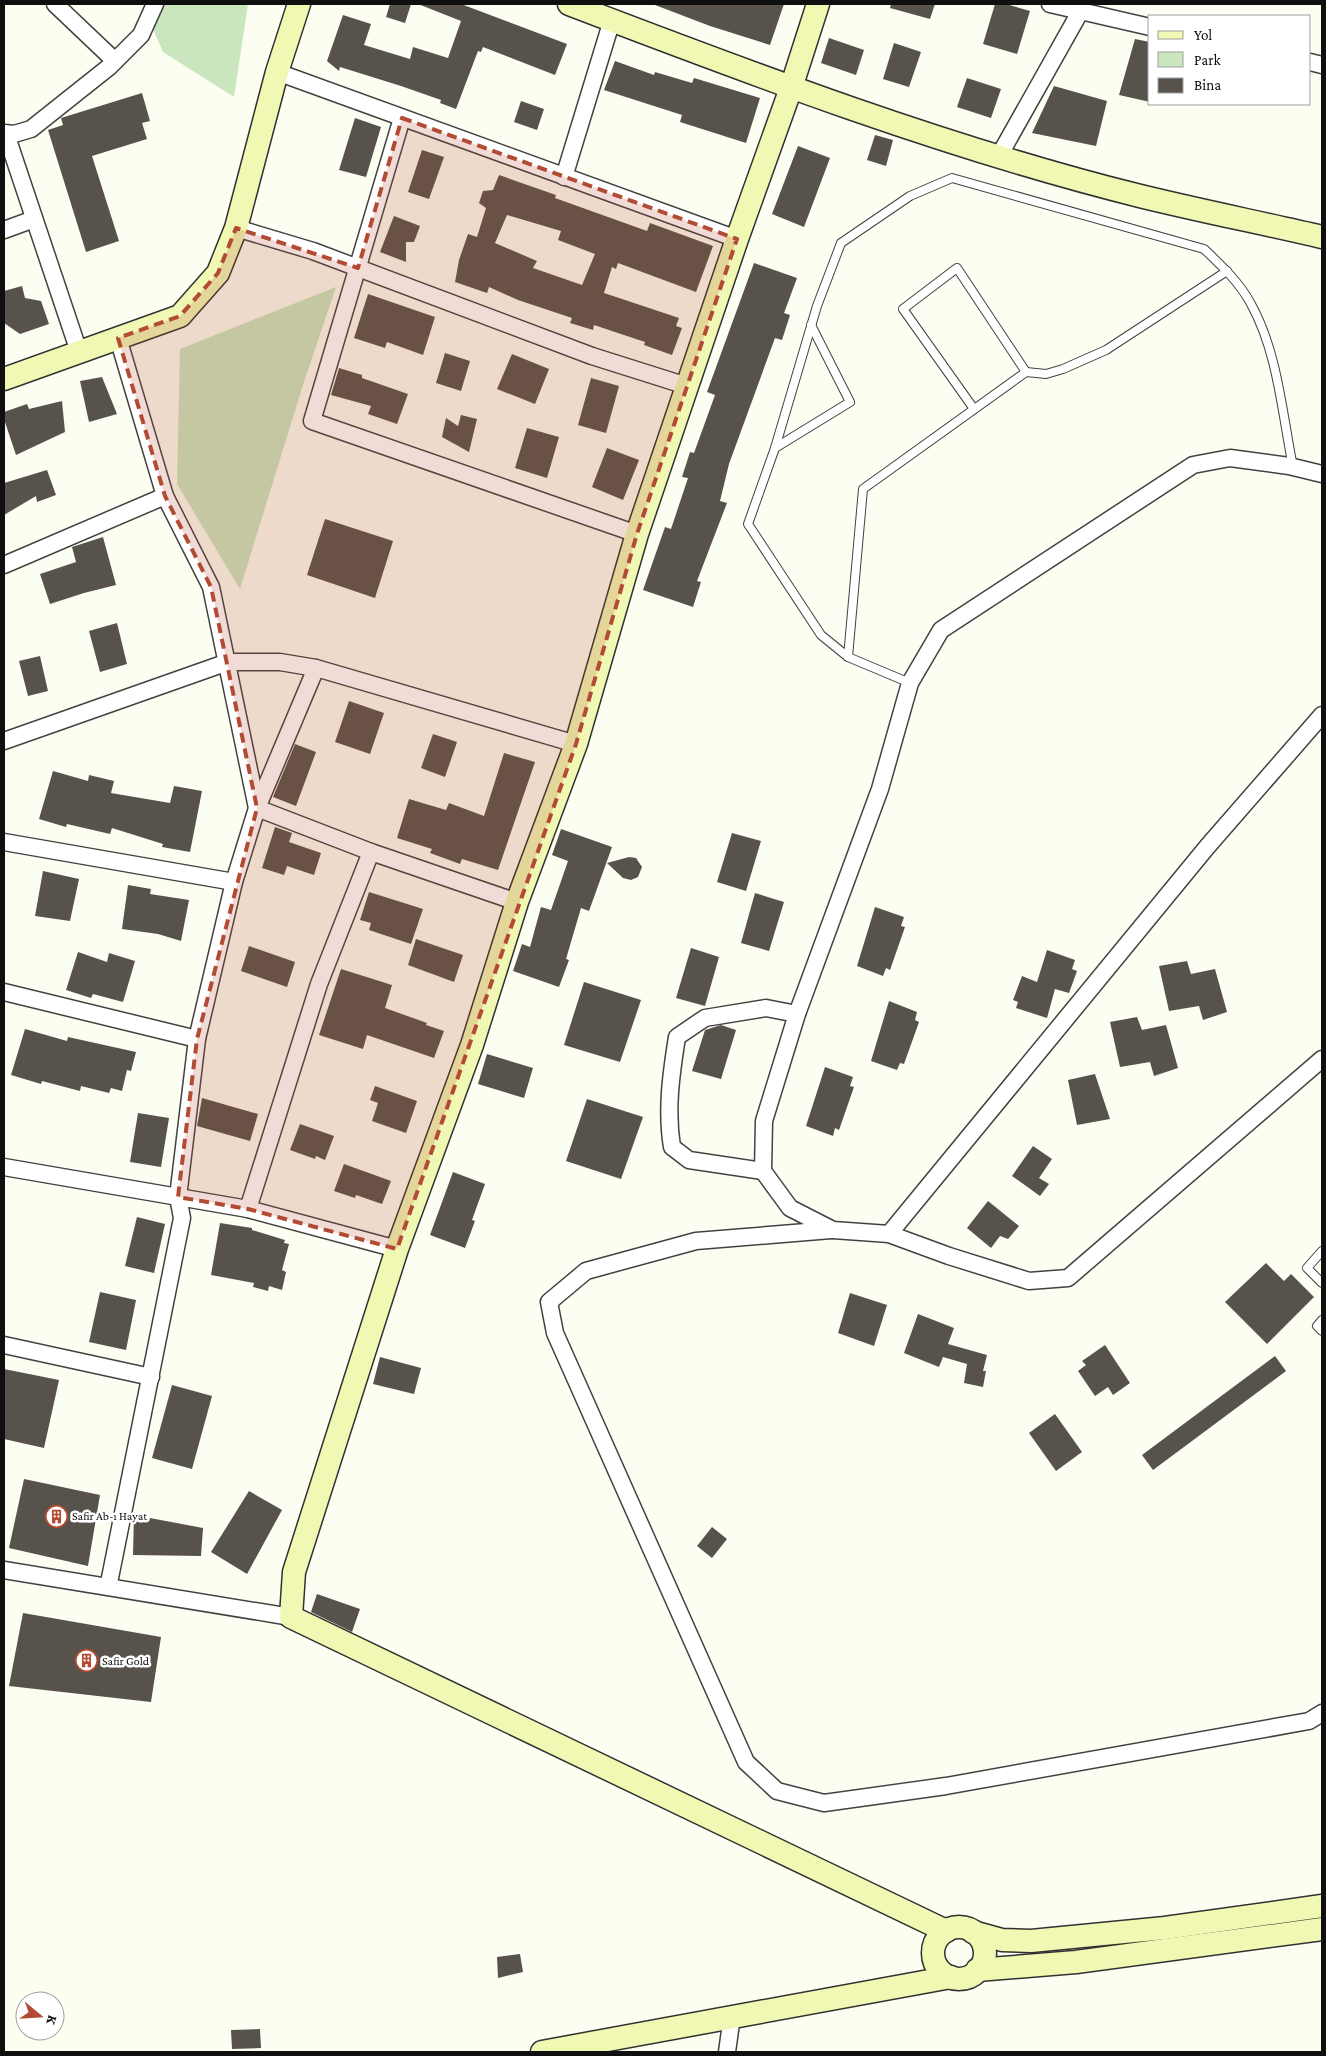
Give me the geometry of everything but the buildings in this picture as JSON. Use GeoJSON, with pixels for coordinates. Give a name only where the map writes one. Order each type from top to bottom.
{"type":"FeatureCollection","features":[{"type":"Feature","properties":{"kind":"street"},"geometry":{"type":"LineString","coordinates":[[55,4],[115,61]]}},
{"type":"Feature","properties":{"kind":"street"},"geometry":{"type":"LineString","coordinates":[[79,352],[5,134],[22,133],[31,129],[115,61],[140,35],[155,4]]}},
{"type":"Feature","properties":{"kind":"street"},"geometry":{"type":"LineString","coordinates":[[277,72],[282,4]]}},
{"type":"Feature","properties":{"kind":"street"},"geometry":{"type":"LineString","coordinates":[[4,379],[180,316],[218,273],[236,228],[277,72],[299,4]]}},
{"type":"Feature","properties":{"kind":"street"},"geometry":{"type":"LineString","coordinates":[[569,4],[791,88],[998,156],[1139,196],[1322,237]]}},
{"type":"Feature","properties":{"kind":"street"},"geometry":{"type":"LineString","coordinates":[[291,1617],[294,1572],[397,1249],[472,1045],[517,902],[576,744],[637,534],[737,239],[791,88],[818,4]]}},
{"type":"Feature","properties":{"kind":"street"},"geometry":{"type":"LineString","coordinates":[[1050,4],[1148,27]]}},
{"type":"Feature","properties":{"kind":"street"},"geometry":{"type":"LineString","coordinates":[[998,156],[1080,12]]}},
{"type":"Feature","properties":{"kind":"street"},"geometry":{"type":"LineString","coordinates":[[564,176],[612,20]]}},
{"type":"Feature","properties":{"kind":"street"},"geometry":{"type":"LineString","coordinates":[[277,72],[737,239]]}},
{"type":"Feature","properties":{"kind":"street"},"geometry":{"type":"LineString","coordinates":[[402,118],[312,421],[637,534]]}},
{"type":"Feature","properties":{"kind":"street"},"geometry":{"type":"LineString","coordinates":[[4,230],[34,218]]}},
{"type":"Feature","properties":{"kind":"street"},"geometry":{"type":"LineString","coordinates":[[236,228],[358,268],[592,356],[687,386]]}},
{"type":"Feature","properties":{"kind":"street"},"geometry":{"type":"LineString","coordinates":[[118,338],[165,496],[211,587],[257,808]]}},
{"type":"Feature","properties":{"kind":"street"},"geometry":{"type":"LineString","coordinates":[[832,1230],[790,1208],[763,1171],[764,1121],[797,1014],[880,789],[910,683],[941,630],[1193,465],[1230,458],[1293,467],[1322,474]]}},
{"type":"Feature","properties":{"kind":"street"},"geometry":{"type":"LineString","coordinates":[[4,565],[165,496]]}},
{"type":"Feature","properties":{"kind":"street"},"geometry":{"type":"LineString","coordinates":[[4,740],[228,662],[280,662],[316,668],[576,744]]}},
{"type":"Feature","properties":{"kind":"street"},"geometry":{"type":"LineString","coordinates":[[109,1583],[182,1218],[178,1197],[197,1039],[234,882],[257,808],[316,668]]}},
{"type":"Feature","properties":{"kind":"street"},"geometry":{"type":"LineString","coordinates":[[889,1234],[1207,846],[1322,715]]}},
{"type":"Feature","properties":{"kind":"street"},"geometry":{"type":"LineString","coordinates":[[257,808],[371,852],[517,902]]}},
{"type":"Feature","properties":{"kind":"street"},"geometry":{"type":"LineString","coordinates":[[4,842],[234,882]]}},
{"type":"Feature","properties":{"kind":"street"},"geometry":{"type":"LineString","coordinates":[[248,1209],[318,984],[371,852]]}},
{"type":"Feature","properties":{"kind":"street"},"geometry":{"type":"LineString","coordinates":[[4,992],[197,1039]]}},
{"type":"Feature","properties":{"kind":"street"},"geometry":{"type":"LineString","coordinates":[[763,1171],[689,1160],[672,1147],[668,1124],[669,1096],[677,1037],[705,1018],[766,1008],[797,1014]]}},
{"type":"Feature","properties":{"kind":"street"},"geometry":{"type":"LineString","coordinates":[[1322,1059],[1068,1278],[1029,1281],[949,1256],[889,1234],[832,1230],[696,1241],[586,1271],[549,1302],[555,1333],[746,1762],[777,1791],[824,1803],[946,1786],[1309,1721],[1322,1713]]}},
{"type":"Feature","properties":{"kind":"street"},"geometry":{"type":"LineString","coordinates":[[4,1167],[248,1209],[397,1249]]}},
{"type":"Feature","properties":{"kind":"street"},"geometry":{"type":"LineString","coordinates":[[4,1345],[151,1378]]}},
{"type":"Feature","properties":{"kind":"street"},"geometry":{"type":"LineString","coordinates":[[4,1570],[291,1617],[946,1931]]}},
{"type":"Feature","properties":{"kind":"street"},"geometry":{"type":"LineString","coordinates":[[950,1977],[937,1967],[933,1951],[935,1943],[946,1931],[960,1927],[1002,1940],[1031,1941],[1165,1928],[1322,1906]]}},
{"type":"Feature","properties":{"kind":"street"},"geometry":{"type":"LineString","coordinates":[[542,2052],[950,1977],[965,1978],[977,1970],[1076,1962],[1322,1929]]}},
{"type":"Feature","properties":{"kind":"street"},"geometry":{"type":"LineString","coordinates":[[973,1932],[983,1946],[984,1954],[977,1970]]}},
{"type":"Feature","properties":{"kind":"street"},"geometry":{"type":"LineString","coordinates":[[727,2052],[732,2016]]}},
{"type":"Feature","properties":{"kind":"lane"},"geometry":{"type":"LineString","coordinates":[[910,683],[848,657],[821,635],[748,524],[775,448],[811,325],[841,243],[910,196],[952,178],[1204,250],[1227,271],[1251,304],[1269,346],[1293,467]]}},
{"type":"Feature","properties":{"kind":"lane"},"geometry":{"type":"LineString","coordinates":[[974,409],[903,309],[957,268],[1026,372]]}},
{"type":"Feature","properties":{"kind":"lane"},"geometry":{"type":"LineString","coordinates":[[848,657],[863,489],[1026,372],[1046,374],[1064,369],[1106,350],[1227,271]]}},
{"type":"Feature","properties":{"kind":"lane"},"geometry":{"type":"LineString","coordinates":[[775,448],[850,402],[811,325]]}},
{"type":"Feature","properties":{"kind":"lane"},"geometry":{"type":"LineString","coordinates":[[1322,1252],[1307,1268],[1322,1283]]}},
{"type":"Feature","properties":{"kind":"lane"},"geometry":{"type":"LineString","coordinates":[[1322,1320],[1317,1326],[1322,1331]]}},
{"type":"Feature","properties":{"kind":"highlighted area"},"geometry":{"type":"Polygon","coordinates":[[[402,118],[737,239],[637,534],[576,744],[397,1249],[248,1209],[178,1197],[197,1039],[257,808],[211,587],[165,496],[118,338],[180,316],[218,273],[236,228],[358,268],[402,118]]]}},
{"type":"Feature","properties":{"kind":"green space"},"geometry":{"type":"Polygon","coordinates":[[[160,4],[248,4],[234,97],[163,52],[150,22],[160,4]]]}},
{"type":"Feature","properties":{"kind":"green space"},"geometry":{"type":"Polygon","coordinates":[[[336,287],[302,388],[240,589],[177,484],[180,349],[336,287]]]}},
{"type":"Feature","properties":{"kind":"place","name":"Safir Ab-ı Hayat"},"geometry":{"type":"Point","coordinates":[56,1516]}},
{"type":"Feature","properties":{"kind":"place","name":"Safir Gold"},"geometry":{"type":"Point","coordinates":[86,1661]}}]}
